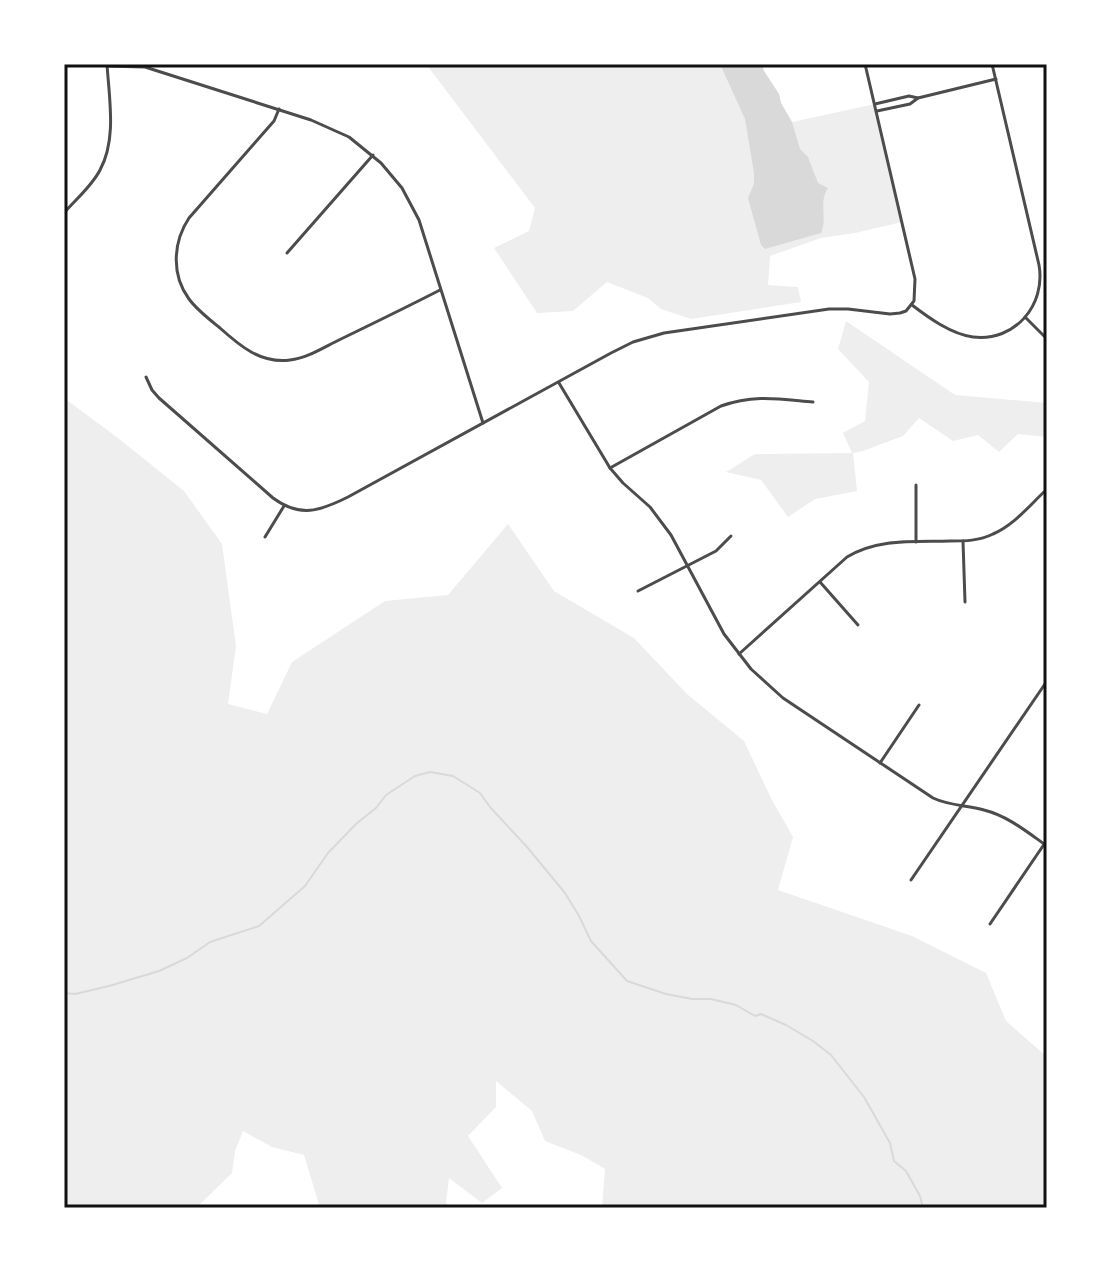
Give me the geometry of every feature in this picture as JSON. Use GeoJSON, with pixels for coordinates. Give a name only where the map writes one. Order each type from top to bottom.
{"type":"FeatureCollection","features":[{"type":"Feature","properties":{"kind":"street"},"geometry":{"type":"LineString","coordinates":[[146,377],[159,398],[284,506],[304,511],[333,505],[633,342],[664,333],[829,309],[890,314],[906,311],[914,301],[915,279],[865,64]]}},
{"type":"Feature","properties":{"kind":"street"},"geometry":{"type":"LineString","coordinates":[[912,305],[960,334],[973,337],[990,336],[1007,330],[1025,317],[1037,300],[1040,271],[992,64]]}},
{"type":"Feature","properties":{"kind":"street"},"geometry":{"type":"LineString","coordinates":[[64,213],[96,177],[108,151],[107,65],[145,67],[330,127],[373,155],[395,178],[412,206],[426,240],[483,423]]}},
{"type":"Feature","properties":{"kind":"street"},"geometry":{"type":"LineString","coordinates":[[876,112],[996,79]]}},
{"type":"Feature","properties":{"kind":"street"},"geometry":{"type":"LineString","coordinates":[[875,104],[909,96],[918,98]]}},
{"type":"Feature","properties":{"kind":"street"},"geometry":{"type":"LineString","coordinates":[[279,109],[274,121],[185,225],[176,259],[188,298],[247,350],[266,358],[287,361],[311,354],[440,290]]}},
{"type":"Feature","properties":{"kind":"street"},"geometry":{"type":"LineString","coordinates":[[287,253],[373,155]]}},
{"type":"Feature","properties":{"kind":"street"},"geometry":{"type":"LineString","coordinates":[[1025,317],[1047,339]]}},
{"type":"Feature","properties":{"kind":"street"},"geometry":{"type":"LineString","coordinates":[[559,382],[610,468],[659,517],[724,634],[751,669],[783,698],[933,798],[950,805],[982,809],[999,815],[1046,843],[990,924]]}},
{"type":"Feature","properties":{"kind":"street"},"geometry":{"type":"LineString","coordinates":[[610,468],[733,402],[757,397],[813,402]]}},
{"type":"Feature","properties":{"kind":"street"},"geometry":{"type":"LineString","coordinates":[[916,485],[916,542]]}},
{"type":"Feature","properties":{"kind":"street"},"geometry":{"type":"LineString","coordinates":[[739,654],[856,552],[887,543],[963,541],[985,537],[1007,526],[1045,491]]}},
{"type":"Feature","properties":{"kind":"street"},"geometry":{"type":"LineString","coordinates":[[265,537],[284,506]]}},
{"type":"Feature","properties":{"kind":"street"},"geometry":{"type":"LineString","coordinates":[[638,591],[716,551],[731,536]]}},
{"type":"Feature","properties":{"kind":"street"},"geometry":{"type":"LineString","coordinates":[[963,541],[965,602]]}},
{"type":"Feature","properties":{"kind":"street"},"geometry":{"type":"LineString","coordinates":[[820,582],[858,625]]}},
{"type":"Feature","properties":{"kind":"street"},"geometry":{"type":"LineString","coordinates":[[911,880],[1047,681]]}},
{"type":"Feature","properties":{"kind":"street"},"geometry":{"type":"LineString","coordinates":[[880,763],[919,705]]}},
{"type":"Feature","properties":{"kind":"shaded area"},"geometry":{"type":"Polygon","coordinates":[[[426,64],[762,64],[792,122],[875,104],[902,222],[821,238],[770,256],[768,285],[798,287],[801,302],[691,319],[661,309],[648,298],[607,282],[573,311],[537,313],[494,248],[529,231],[535,208],[426,64]]]}},
{"type":"Feature","properties":{"kind":"shaded area"},"geometry":{"type":"Polygon","coordinates":[[[720,64],[762,64],[779,94],[800,149],[808,157],[818,183],[828,188],[821,233],[765,249],[761,245],[748,198],[754,184],[754,173],[745,119],[720,64]]]}},
{"type":"Feature","properties":{"kind":"shaded area"},"geometry":{"type":"Polygon","coordinates":[[[846,321],[955,395],[1047,403],[1047,437],[1018,434],[999,452],[978,435],[953,441],[919,418],[903,436],[853,453],[857,491],[815,499],[788,517],[761,480],[726,472],[755,454],[852,453],[843,433],[865,421],[869,382],[838,349],[846,321]]]}},
{"type":"Feature","properties":{"kind":"shaded area"},"geometry":{"type":"Polygon","coordinates":[[[64,398],[184,491],[222,544],[236,646],[228,704],[267,714],[292,662],[385,601],[448,595],[508,524],[554,591],[634,638],[687,694],[744,741],[793,837],[778,890],[912,936],[986,973],[1006,1021],[1047,1057],[1047,1208],[602,1208],[605,1169],[581,1155],[545,1141],[532,1111],[496,1081],[496,1107],[468,1136],[502,1188],[482,1203],[449,1178],[446,1203],[451,1208],[320,1208],[304,1155],[272,1147],[243,1131],[235,1151],[232,1173],[196,1208],[64,1208],[64,398]]]}},
{"type":"Feature","properties":{"kind":"waterway"},"geometry":{"type":"LineString","coordinates":[[64,993],[75,994],[159,971],[187,958],[210,942],[259,926],[305,886],[328,853],[386,795],[415,776],[430,772],[453,776],[480,793],[527,847],[565,893],[591,941],[627,981],[666,994],[736,1005],[755,1016],[761,1014],[786,1025],[831,1055],[864,1097],[890,1143],[894,1161],[906,1171],[923,1208]]}}]}
